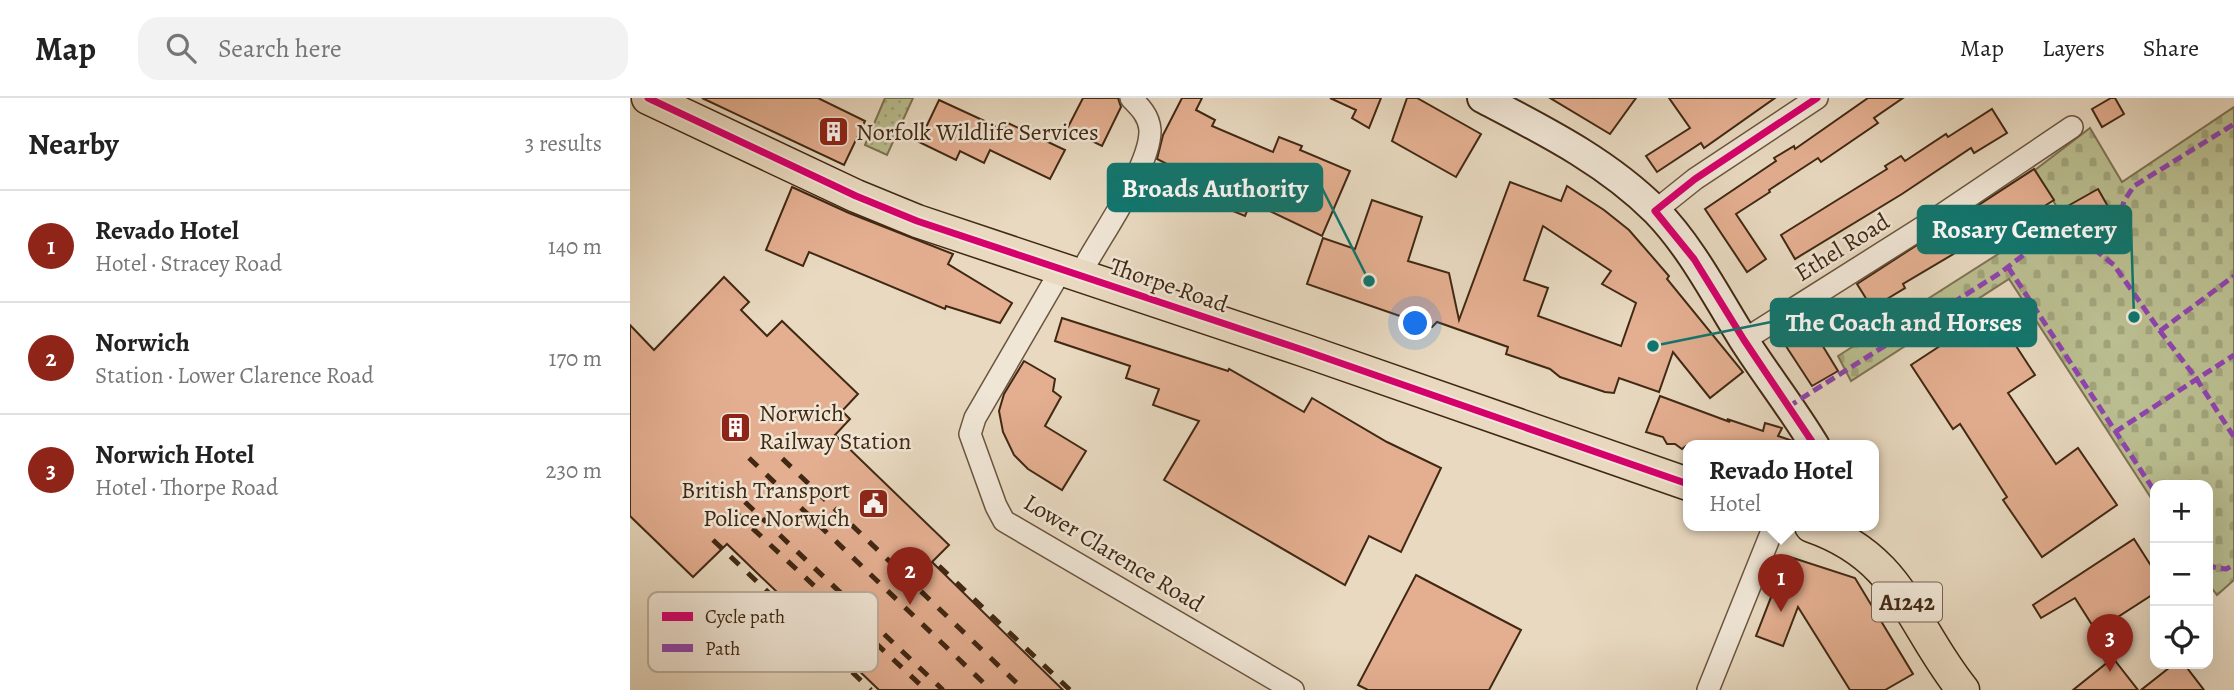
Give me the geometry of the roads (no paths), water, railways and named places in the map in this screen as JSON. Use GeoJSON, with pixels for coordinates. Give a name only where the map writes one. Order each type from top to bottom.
{"type":"FeatureCollection","features":[{"type":"Feature","properties":{"kind":"main road","name":"Thorpe Road"},"geometry":{"type":"LineString","coordinates":[[648,98],[868,201],[917,221],[1461,404],[1683,482]]}},
{"type":"Feature","properties":{"kind":"main road","name":"A1242"},"geometry":{"type":"LineString","coordinates":[[1829,531],[1863,552],[1879,566],[1908,603],[1943,665],[1963,690]]}},
{"type":"Feature","properties":{"kind":"street"},"geometry":{"type":"LineString","coordinates":[[1072,273],[1085,264],[1137,175],[1148,146],[1150,128],[1143,110],[1131,98]]}},
{"type":"Feature","properties":{"kind":"street"},"geometry":{"type":"LineString","coordinates":[[1482,98],[1553,135],[1603,167],[1656,211],[1694,259],[1811,440]]}},
{"type":"Feature","properties":{"kind":"street"},"geometry":{"type":"LineString","coordinates":[[1656,211],[1695,179],[1817,98]]}},
{"type":"Feature","properties":{"kind":"street","name":"Ethel Road"},"geometry":{"type":"LineString","coordinates":[[1744,340],[1931,222],[2072,127]]}},
{"type":"Feature","properties":{"kind":"street","name":"Lower Clarence Road"},"geometry":{"type":"LineString","coordinates":[[1072,273],[975,418],[970,434],[996,506],[1004,521],[1293,690]]}},
{"type":"Feature","properties":{"kind":"street"},"geometry":{"type":"LineString","coordinates":[[1707,690],[1772,531]]}},
{"type":"Feature","properties":{"kind":"railway"},"geometry":{"type":"LineString","coordinates":[[765,442],[1024,690]]}},
{"type":"Feature","properties":{"kind":"railway"},"geometry":{"type":"LineString","coordinates":[[749,458],[991,690]]}},
{"type":"Feature","properties":{"kind":"railway"},"geometry":{"type":"LineString","coordinates":[[745,502],[840,592]]}},
{"type":"Feature","properties":{"kind":"railway"},"geometry":{"type":"LineString","coordinates":[[735,512],[821,592]]}},
{"type":"Feature","properties":{"kind":"railway"},"geometry":{"type":"LineString","coordinates":[[713,540],[768,592]]}},
{"type":"Feature","properties":{"kind":"railway"},"geometry":{"type":"LineString","coordinates":[[939,566],[1070,690]]}},
{"type":"Feature","properties":{"kind":"railway"},"geometry":{"type":"LineString","coordinates":[[878,628],[943,690]]}},
{"type":"Feature","properties":{"kind":"railway"},"geometry":{"type":"LineString","coordinates":[[878,645],[926,690]]}},
{"type":"Feature","properties":{"kind":"railway"},"geometry":{"type":"LineString","coordinates":[[852,672],[871,690]]}},
{"type":"Feature","properties":{"kind":"place","name":"Norfolk Wildlife Services"},"geometry":{"type":"Point","coordinates":[833,132]}},
{"type":"Feature","properties":{"kind":"place","name":"Broads Authority"},"geometry":{"type":"Point","coordinates":[1369,281]}},
{"type":"Feature","properties":{"kind":"place","name":"Rosary Cemetery"},"geometry":{"type":"Point","coordinates":[2134,317]}},
{"type":"Feature","properties":{"kind":"place","name":"The Coach and Horses"},"geometry":{"type":"Point","coordinates":[1653,346]}},
{"type":"Feature","properties":{"kind":"place","name":"Norwich Railway Station"},"geometry":{"type":"Point","coordinates":[736,427]}},
{"type":"Feature","properties":{"kind":"place","name":"British Transport Police Norwich"},"geometry":{"type":"Point","coordinates":[873,504]}},
{"type":"Feature","properties":{"kind":"place","name":"Norwich"},"geometry":{"type":"Point","coordinates":[910,605]}},
{"type":"Feature","properties":{"kind":"place","name":"Revado Hotel"},"geometry":{"type":"Point","coordinates":[1781,612]}},
{"type":"Feature","properties":{"kind":"place","name":"Norwich Hotel"},"geometry":{"type":"Point","coordinates":[2110,672]}}]}
